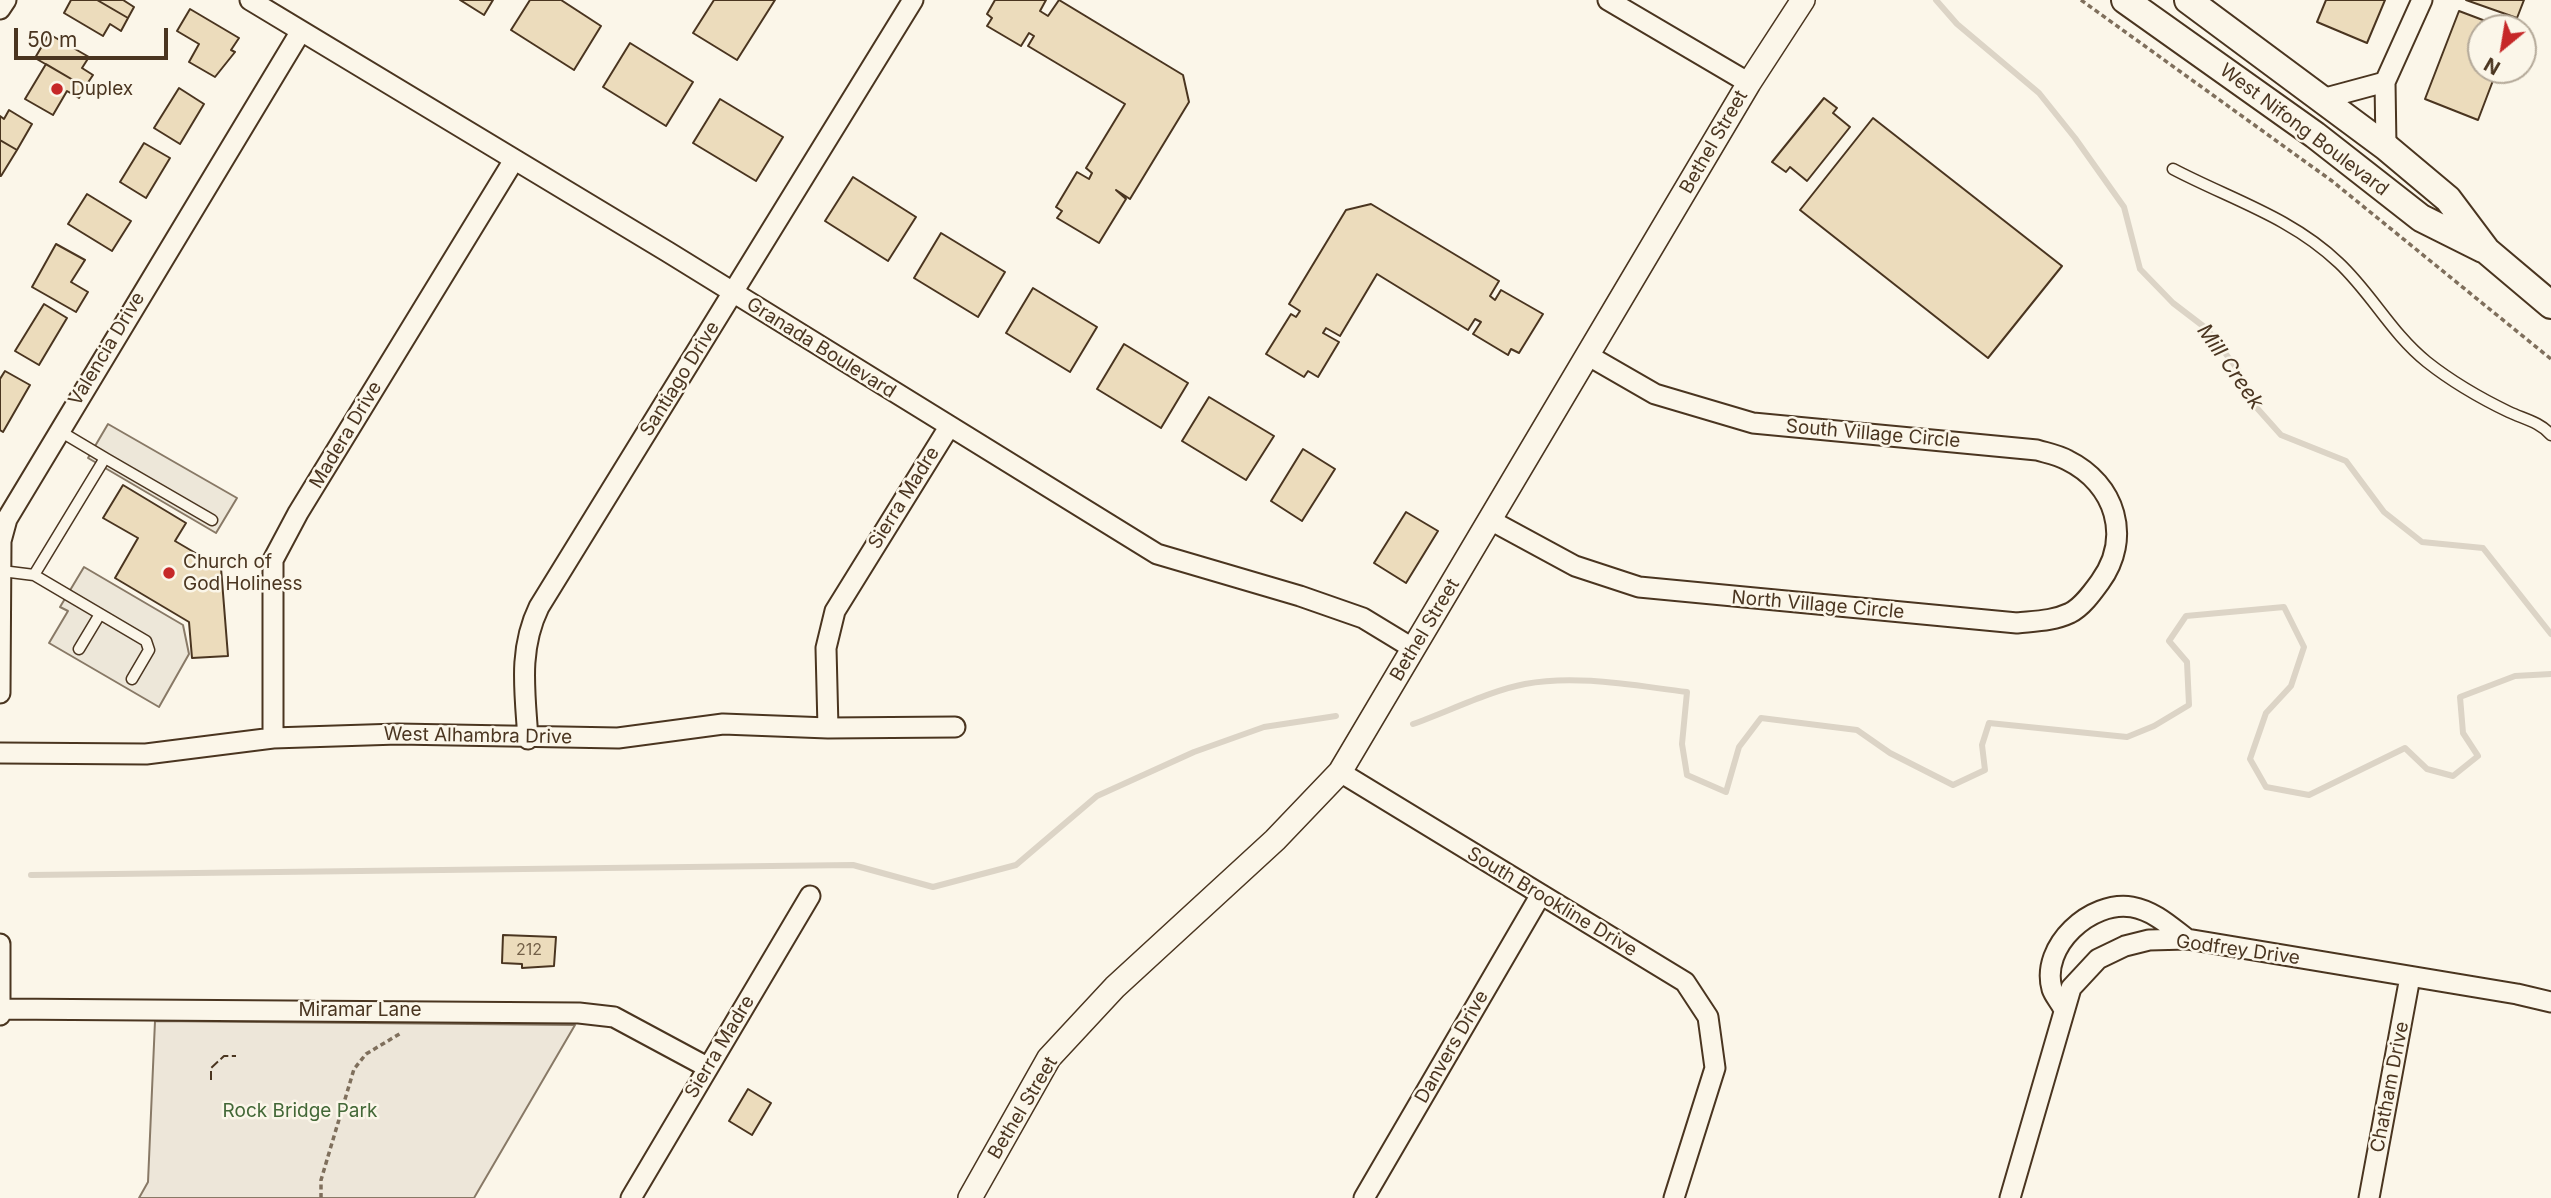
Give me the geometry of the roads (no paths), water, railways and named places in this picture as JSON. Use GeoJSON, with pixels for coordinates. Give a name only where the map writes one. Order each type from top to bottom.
{"type":"FeatureCollection","features":[{"type":"Feature","properties":{"kind":"main road","name":"West Nifong Boulevard"},"geometry":{"type":"LineString","coordinates":[[2126,0],[2315,135],[2421,218],[2487,251]]}},
{"type":"Feature","properties":{"kind":"main road","name":"West Nifong Boulevard"},"geometry":{"type":"LineString","coordinates":[[2188,0],[2386,147],[2448,199],[2487,251],[2551,305]]}},
{"type":"Feature","properties":{"kind":"street"},"geometry":{"type":"LineString","coordinates":[[0,9],[6,0]]}},
{"type":"Feature","properties":{"kind":"street","name":"Granada Boulevard"},"geometry":{"type":"LineString","coordinates":[[250,0],[1157,554],[1300,596],[1363,618],[1414,649]]}},
{"type":"Feature","properties":{"kind":"street","name":"Santiago Drive"},"geometry":{"type":"LineString","coordinates":[[528,738],[523,653],[532,622],[913,0]]}},
{"type":"Feature","properties":{"kind":"street"},"geometry":{"type":"LineString","coordinates":[[1608,0],[1749,83]]}},
{"type":"Feature","properties":{"kind":"street","name":"Bethel Street"},"geometry":{"type":"LineString","coordinates":[[970,1198],[1049,1058],[1115,987],[1275,840],[1340,772],[1492,521],[1749,83],[1803,0]]}},
{"type":"Feature","properties":{"kind":"street"},"geometry":{"type":"LineString","coordinates":[[2386,147],[2385,82],[2422,0]]}},
{"type":"Feature","properties":{"kind":"street","name":"Valencia Drive"},"geometry":{"type":"LineString","coordinates":[[0,693],[1,541],[7,519],[58,430],[301,32]]}},
{"type":"Feature","properties":{"kind":"street"},"geometry":{"type":"LineString","coordinates":[[2322,99],[2385,82]]}},
{"type":"Feature","properties":{"kind":"street","name":"Madera Drive"},"geometry":{"type":"LineString","coordinates":[[273,738],[273,559],[298,513],[514,160]]}},
{"type":"Feature","properties":{"kind":"street","name":"South Village Circle"},"geometry":{"type":"LineString","coordinates":[[1589,356],[1655,394],[1753,423],[2036,450],[2067,460],[2089,474],[2105,494],[2113,511],[2118,542]]}},
{"type":"Feature","properties":{"kind":"street","name":"Sierra Madre"},"geometry":{"type":"LineString","coordinates":[[828,728],[826,648],[835,611],[949,427]]}},
{"type":"Feature","properties":{"kind":"street","name":"North Village Circle"},"geometry":{"type":"LineString","coordinates":[[1492,521],[1575,566],[1639,587],[2017,623],[2050,621],[2073,612],[2112,564],[2118,542]]}},
{"type":"Feature","properties":{"kind":"street","name":"West Alhambra Drive"},"geometry":{"type":"LineString","coordinates":[[0,753],[146,754],[273,738],[398,734],[618,738],[723,724],[828,728],[955,727]]}},
{"type":"Feature","properties":{"kind":"street","name":"South Brookline Drive"},"geometry":{"type":"LineString","coordinates":[[1340,772],[1540,897],[1685,982],[1708,1017],[1715,1068],[1674,1198]]}},
{"type":"Feature","properties":{"kind":"street","name":"Sierra Madre"},"geometry":{"type":"LineString","coordinates":[[631,1198],[810,896]]}},
{"type":"Feature","properties":{"kind":"street","name":"Danvers Drive"},"geometry":{"type":"LineString","coordinates":[[1364,1198],[1540,897]]}},
{"type":"Feature","properties":{"kind":"street"},"geometry":{"type":"LineString","coordinates":[[2063,1008],[2052,989],[2056,956],[2073,927],[2094,912],[2128,906],[2151,911],[2188,939]]}},
{"type":"Feature","properties":{"kind":"street","name":"Godfrey Drive"},"geometry":{"type":"LineString","coordinates":[[2010,1198],[2063,1008],[2071,988],[2098,959],[2125,946],[2149,940],[2188,939],[2551,1002]]}},
{"type":"Feature","properties":{"kind":"street"},"geometry":{"type":"LineString","coordinates":[[0,944],[0,1015]]}},
{"type":"Feature","properties":{"kind":"street","name":"Chatham Drive"},"geometry":{"type":"LineString","coordinates":[[2369,1198],[2410,976]]}},
{"type":"Feature","properties":{"kind":"street","name":"Miramar Lane"},"geometry":{"type":"LineString","coordinates":[[0,1009],[579,1013],[614,1017],[707,1067]]}},
{"type":"Feature","properties":{"kind":"lane"},"geometry":{"type":"LineString","coordinates":[[2173,169],[2208,187],[2246,201],[2290,225],[2338,262],[2392,328],[2428,363],[2509,412],[2549,428]]}},
{"type":"Feature","properties":{"kind":"lane"},"geometry":{"type":"LineString","coordinates":[[58,430],[212,520]]}},
{"type":"Feature","properties":{"kind":"lane"},"geometry":{"type":"LineString","coordinates":[[34,575],[104,458]]}},
{"type":"Feature","properties":{"kind":"lane"},"geometry":{"type":"LineString","coordinates":[[2,570],[34,575],[149,645],[132,679]]}},
{"type":"Feature","properties":{"kind":"lane"},"geometry":{"type":"LineString","coordinates":[[79,649],[100,614]]}},
{"type":"Feature","properties":{"kind":"waterway","name":"Mill Creek"},"geometry":{"type":"LineString","coordinates":[[1936,0],[1957,24],[2039,93],[2075,138],[2124,207],[2140,269],[2173,303],[2207,329],[2238,370],[2248,398],[2281,435],[2346,461],[2384,512],[2422,542],[2483,548],[2551,634]]}},
{"type":"Feature","properties":{"kind":"waterway"},"geometry":{"type":"LineString","coordinates":[[1413,724],[1484,696],[1525,684],[1565,680],[1627,684],[1687,692],[1682,744],[1687,775],[1726,792],[1739,747],[1761,718],[1857,730],[1890,753],[1953,785],[1985,770],[1982,745],[1989,723],[2127,737],[2154,726],[2189,705],[2187,662],[2169,641],[2186,616],[2284,607],[2304,647],[2291,686],[2266,713],[2250,759],[2266,787],[2309,795],[2405,748],[2427,769],[2453,776],[2478,756],[2463,733],[2460,697],[2515,676],[2551,674]]}},
{"type":"Feature","properties":{"kind":"waterway"},"geometry":{"type":"LineString","coordinates":[[31,875],[853,865],[933,887],[1016,865],[1097,796],[1194,752],[1264,727],[1336,716]]}},
{"type":"Feature","properties":{"kind":"place","name":"Duplex"},"geometry":{"type":"Point","coordinates":[57,89]}},
{"type":"Feature","properties":{"kind":"place","name":"Church of God Holiness"},"geometry":{"type":"Point","coordinates":[169,573]}},
{"type":"Feature","properties":{"kind":"park label","name":"Rock Bridge Park"},"geometry":{"type":"Point","coordinates":[300,1111]}}]}
